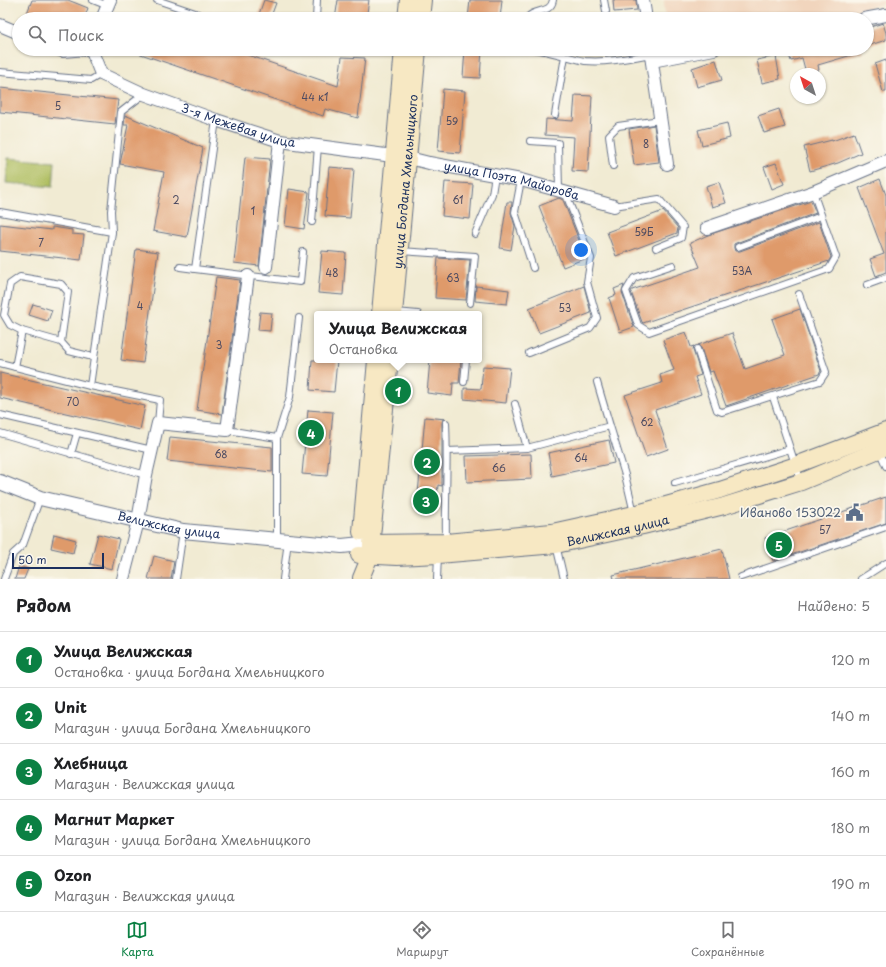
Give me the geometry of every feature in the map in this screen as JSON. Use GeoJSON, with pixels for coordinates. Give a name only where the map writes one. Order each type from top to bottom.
{"type":"FeatureCollection","features":[{"type":"Feature","properties":{"kind":"main road"},"geometry":{"type":"LineString","coordinates":[[407,12],[408,0]]}},
{"type":"Feature","properties":{"kind":"main road"},"geometry":{"type":"LineString","coordinates":[[422,12],[423,0]]}},
{"type":"Feature","properties":{"kind":"main road","name":"улица Богдана Хмельницкого"},"geometry":{"type":"LineString","coordinates":[[390,311],[400,252],[403,56]]}},
{"type":"Feature","properties":{"kind":"main road","name":"улица Богдана Хмельницкого"},"geometry":{"type":"LineString","coordinates":[[390,311],[401,157],[417,56]]}},
{"type":"Feature","properties":{"kind":"main road"},"geometry":{"type":"LineString","coordinates":[[365,550],[376,363]]}},
{"type":"Feature","properties":{"kind":"main road"},"geometry":{"type":"LineString","coordinates":[[361,579],[390,363]]}},
{"type":"Feature","properties":{"kind":"main road","name":"Велижская улица"},"geometry":{"type":"LineString","coordinates":[[365,550],[397,557],[552,532],[634,514],[720,490],[796,465],[886,431]]}},
{"type":"Feature","properties":{"kind":"main road","name":"Велижская улица"},"geometry":{"type":"LineString","coordinates":[[442,549],[556,545],[643,526],[724,506],[801,482],[883,449]]}},
{"type":"Feature","properties":{"kind":"street"},"geometry":{"type":"LineString","coordinates":[[643,0],[645,12]]}},
{"type":"Feature","properties":{"kind":"street"},"geometry":{"type":"LineString","coordinates":[[874,17],[886,15]]}},
{"type":"Feature","properties":{"kind":"street"},"geometry":{"type":"LineString","coordinates":[[0,25],[12,30]]}},
{"type":"Feature","properties":{"kind":"street"},"geometry":{"type":"LineString","coordinates":[[94,56],[101,74]]}},
{"type":"Feature","properties":{"kind":"street"},"geometry":{"type":"LineString","coordinates":[[651,56],[667,164]]}},
{"type":"Feature","properties":{"kind":"street","name":"3-я Межевая улица"},"geometry":{"type":"LineString","coordinates":[[101,74],[144,94],[216,120],[280,140],[401,157]]}},
{"type":"Feature","properties":{"kind":"street"},"geometry":{"type":"LineString","coordinates":[[266,267],[280,140]]}},
{"type":"Feature","properties":{"kind":"street","name":"улица Поэта Майорова"},"geometry":{"type":"LineString","coordinates":[[401,157],[521,180],[614,206]]}},
{"type":"Feature","properties":{"kind":"street"},"geometry":{"type":"LineString","coordinates":[[707,228],[813,192],[885,165]]}},
{"type":"Feature","properties":{"kind":"street"},"geometry":{"type":"LineString","coordinates":[[123,579],[138,521],[146,475],[158,423],[228,430],[248,276]]}},
{"type":"Feature","properties":{"kind":"street","name":"Велижская улица"},"geometry":{"type":"LineString","coordinates":[[0,482],[40,498],[183,531],[342,546],[365,550]]}},
{"type":"Feature","properties":{"kind":"lane"},"geometry":{"type":"LineString","coordinates":[[93,0],[109,3]]}},
{"type":"Feature","properties":{"kind":"lane"},"geometry":{"type":"LineString","coordinates":[[157,0],[192,12]]}},
{"type":"Feature","properties":{"kind":"lane"},"geometry":{"type":"LineString","coordinates":[[316,12],[317,0]]}},
{"type":"Feature","properties":{"kind":"lane"},"geometry":{"type":"LineString","coordinates":[[538,12],[544,11],[548,8],[553,0]]}},
{"type":"Feature","properties":{"kind":"lane"},"geometry":{"type":"LineString","coordinates":[[604,0],[606,11]]}},
{"type":"Feature","properties":{"kind":"lane"},"geometry":{"type":"LineString","coordinates":[[555,115],[565,56],[586,61],[613,60],[643,56]]}},
{"type":"Feature","properties":{"kind":"lane"},"geometry":{"type":"LineString","coordinates":[[0,72],[91,80],[101,74]]}},
{"type":"Feature","properties":{"kind":"lane"},"geometry":{"type":"LineString","coordinates":[[90,386],[112,232],[111,211],[121,112],[144,94]]}},
{"type":"Feature","properties":{"kind":"lane"},"geometry":{"type":"LineString","coordinates":[[195,269],[216,120]]}},
{"type":"Feature","properties":{"kind":"lane"},"geometry":{"type":"LineString","coordinates":[[614,166],[609,135],[618,126],[660,120]]}},
{"type":"Feature","properties":{"kind":"lane"},"geometry":{"type":"LineString","coordinates":[[529,353],[590,328],[597,318],[587,282],[591,258],[562,191],[558,143],[530,141]]}},
{"type":"Feature","properties":{"kind":"lane"},"geometry":{"type":"LineString","coordinates":[[312,222],[318,146]]}},
{"type":"Feature","properties":{"kind":"lane"},"geometry":{"type":"LineString","coordinates":[[475,234],[492,194],[495,175]]}},
{"type":"Feature","properties":{"kind":"lane"},"geometry":{"type":"LineString","coordinates":[[521,180],[515,212],[533,268]]}},
{"type":"Feature","properties":{"kind":"lane"},"geometry":{"type":"LineString","coordinates":[[673,265],[634,278],[626,291],[638,325],[649,332],[829,269],[836,257],[813,192]]}},
{"type":"Feature","properties":{"kind":"lane"},"geometry":{"type":"LineString","coordinates":[[614,206],[659,199],[683,227],[682,238],[656,248]]}},
{"type":"Feature","properties":{"kind":"lane"},"geometry":{"type":"LineString","coordinates":[[0,212],[112,232]]}},
{"type":"Feature","properties":{"kind":"lane"},"geometry":{"type":"LineString","coordinates":[[738,246],[821,216]]}},
{"type":"Feature","properties":{"kind":"lane"},"geometry":{"type":"LineString","coordinates":[[180,267],[300,282],[303,252]]}},
{"type":"Feature","properties":{"kind":"lane"},"geometry":{"type":"LineString","coordinates":[[400,252],[475,256],[470,303]]}},
{"type":"Feature","properties":{"kind":"lane"},"geometry":{"type":"LineString","coordinates":[[61,342],[68,292],[60,284],[20,277],[10,284],[4,315],[10,325],[22,331],[61,342],[69,351],[94,357]]}},
{"type":"Feature","properties":{"kind":"lane"},"geometry":{"type":"LineString","coordinates":[[867,285],[886,278]]}},
{"type":"Feature","properties":{"kind":"lane"},"geometry":{"type":"LineString","coordinates":[[697,349],[717,410],[722,412],[820,381],[826,372],[799,294]]}},
{"type":"Feature","properties":{"kind":"lane"},"geometry":{"type":"LineString","coordinates":[[283,579],[283,541],[277,438],[290,397],[299,318]]}},
{"type":"Feature","properties":{"kind":"lane"},"geometry":{"type":"LineString","coordinates":[[15,367],[22,331]]}},
{"type":"Feature","properties":{"kind":"lane"},"geometry":{"type":"LineString","coordinates":[[0,363],[90,386],[160,400],[158,423]]}},
{"type":"Feature","properties":{"kind":"lane"},"geometry":{"type":"LineString","coordinates":[[464,382],[466,363]]}},
{"type":"Feature","properties":{"kind":"lane"},"geometry":{"type":"LineString","coordinates":[[597,382],[625,475],[634,514]]}},
{"type":"Feature","properties":{"kind":"lane"},"geometry":{"type":"LineString","coordinates":[[773,397],[801,482]]}},
{"type":"Feature","properties":{"kind":"lane"},"geometry":{"type":"LineString","coordinates":[[515,404],[527,448]]}},
{"type":"Feature","properties":{"kind":"lane"},"geometry":{"type":"LineString","coordinates":[[0,415],[152,450]]}},
{"type":"Feature","properties":{"kind":"lane"},"geometry":{"type":"LineString","coordinates":[[437,579],[442,549],[447,451],[446,423]]}},
{"type":"Feature","properties":{"kind":"lane"},"geometry":{"type":"LineString","coordinates":[[447,451],[527,448],[610,426]]}},
{"type":"Feature","properties":{"kind":"lane"},"geometry":{"type":"LineString","coordinates":[[228,430],[277,438]]}},
{"type":"Feature","properties":{"kind":"lane"},"geometry":{"type":"LineString","coordinates":[[0,433],[146,475]]}},
{"type":"Feature","properties":{"kind":"lane"},"geometry":{"type":"LineString","coordinates":[[71,454],[77,433]]}},
{"type":"Feature","properties":{"kind":"lane"},"geometry":{"type":"LineString","coordinates":[[675,483],[790,449]]}},
{"type":"Feature","properties":{"kind":"lane"},"geometry":{"type":"LineString","coordinates":[[883,449],[886,466]]}},
{"type":"Feature","properties":{"kind":"lane"},"geometry":{"type":"LineString","coordinates":[[4,579],[13,554],[23,545],[40,498]]}},
{"type":"Feature","properties":{"kind":"lane"},"geometry":{"type":"LineString","coordinates":[[741,577],[886,527]]}},
{"type":"Feature","properties":{"kind":"lane"},"geometry":{"type":"LineString","coordinates":[[176,579],[183,531]]}},
{"type":"Feature","properties":{"kind":"lane"},"geometry":{"type":"LineString","coordinates":[[556,545],[564,579]]}},
{"type":"Feature","properties":{"kind":"lane"},"geometry":{"type":"LineString","coordinates":[[860,579],[886,563]]}},
{"type":"Feature","properties":{"kind":"shaded area"},"geometry":{"type":"Polygon","coordinates":[[[664,0],[886,0],[886,3],[854,12],[665,12],[664,0]]]}},
{"type":"Feature","properties":{"kind":"green space"},"geometry":{"type":"Polygon","coordinates":[[[8,158],[55,162],[53,187],[6,183],[8,158]]]}},
{"type":"Feature","properties":{"kind":"building"},"geometry":{"type":"Polygon","coordinates":[[[32,0],[68,0],[88,8],[87,12],[27,12],[32,0]]]}},
{"type":"Feature","properties":{"kind":"building"},"geometry":{"type":"Polygon","coordinates":[[[264,0],[276,3],[273,12],[260,12],[264,0]]]}},
{"type":"Feature","properties":{"kind":"building"},"geometry":{"type":"Polygon","coordinates":[[[338,0],[369,0],[367,12],[336,12],[338,0]]]}},
{"type":"Feature","properties":{"kind":"building"},"geometry":{"type":"Polygon","coordinates":[[[470,0],[502,0],[501,12],[469,12],[470,0]]]}},
{"type":"Feature","properties":{"kind":"building"},"geometry":{"type":"Polygon","coordinates":[[[613,0],[636,0],[637,10],[614,12],[613,0]]]}},
{"type":"Feature","properties":{"kind":"building"},"geometry":{"type":"Polygon","coordinates":[[[883,23],[886,33],[886,40],[874,44],[874,26],[883,23]]]}},
{"type":"Feature","properties":{"kind":"building"},"geometry":{"type":"Polygon","coordinates":[[[147,56],[251,56],[338,86],[342,57],[365,58],[358,118],[325,109],[323,116],[147,56]]]}},
{"type":"Feature","properties":{"kind":"building"},"geometry":{"type":"Polygon","coordinates":[[[464,56],[482,56],[480,78],[463,77],[464,56]]]}},
{"type":"Feature","properties":{"kind":"building"},"geometry":{"type":"Polygon","coordinates":[[[776,56],[780,79],[762,83],[757,60],[776,56]]]}},
{"type":"Feature","properties":{"kind":"building"},"geometry":{"type":"Polygon","coordinates":[[[789,56],[848,56],[818,65],[819,68],[805,68],[802,58],[791,61],[789,56]]]}},
{"type":"Feature","properties":{"kind":"building"},"geometry":{"type":"Polygon","coordinates":[[[716,60],[722,80],[697,87],[692,68],[716,60]]]}},
{"type":"Feature","properties":{"kind":"building"},"geometry":{"type":"Polygon","coordinates":[[[886,60],[886,92],[883,92],[875,64],[886,60]]]}},
{"type":"Feature","properties":{"kind":"building"},"geometry":{"type":"Polygon","coordinates":[[[0,88],[118,100],[115,124],[0,112],[0,88]]]}},
{"type":"Feature","properties":{"kind":"building"},"geometry":{"type":"Polygon","coordinates":[[[443,89],[465,91],[460,153],[438,151],[443,89]]]}},
{"type":"Feature","properties":{"kind":"building"},"geometry":{"type":"Polygon","coordinates":[[[575,95],[592,96],[588,172],[572,171],[574,137],[545,135],[546,119],[573,121],[575,95]]]}},
{"type":"Feature","properties":{"kind":"building"},"geometry":{"type":"Polygon","coordinates":[[[779,109],[785,127],[764,133],[758,116],[779,109]]]}},
{"type":"Feature","properties":{"kind":"building"},"geometry":{"type":"Polygon","coordinates":[[[125,115],[203,148],[187,237],[153,231],[164,172],[120,164],[128,125],[124,125],[125,115]]]}},
{"type":"Feature","properties":{"kind":"building"},"geometry":{"type":"Polygon","coordinates":[[[727,123],[730,138],[702,145],[698,130],[727,123]]]}},
{"type":"Feature","properties":{"kind":"building"},"geometry":{"type":"Polygon","coordinates":[[[654,125],[659,162],[634,165],[629,129],[654,125]]]}},
{"type":"Feature","properties":{"kind":"building"},"geometry":{"type":"Polygon","coordinates":[[[854,133],[861,153],[838,163],[810,171],[804,147],[832,141],[854,133]]]}},
{"type":"Feature","properties":{"kind":"building"},"geometry":{"type":"Polygon","coordinates":[[[245,157],[270,159],[259,266],[234,263],[245,157]]]}},
{"type":"Feature","properties":{"kind":"building"},"geometry":{"type":"Polygon","coordinates":[[[776,163],[784,184],[772,189],[764,167],[776,163]]]}},
{"type":"Feature","properties":{"kind":"building"},"geometry":{"type":"Polygon","coordinates":[[[329,167],[354,169],[350,218],[325,216],[329,167]]]}},
{"type":"Feature","properties":{"kind":"building"},"geometry":{"type":"Polygon","coordinates":[[[880,179],[886,195],[886,272],[876,276],[870,259],[884,254],[859,188],[880,179]]]}},
{"type":"Feature","properties":{"kind":"building"},"geometry":{"type":"Polygon","coordinates":[[[445,182],[473,184],[470,219],[442,216],[445,182]]]}},
{"type":"Feature","properties":{"kind":"building"},"geometry":{"type":"Polygon","coordinates":[[[719,182],[726,203],[712,207],[706,186],[719,182]]]}},
{"type":"Feature","properties":{"kind":"building"},"geometry":{"type":"Polygon","coordinates":[[[289,189],[309,192],[304,229],[285,226],[289,189]]]}},
{"type":"Feature","properties":{"kind":"building"},"geometry":{"type":"Polygon","coordinates":[[[559,198],[563,200],[586,258],[563,267],[539,206],[559,198]]]}},
{"type":"Feature","properties":{"kind":"building"},"geometry":{"type":"Polygon","coordinates":[[[811,201],[816,213],[736,243],[734,244],[734,248],[735,251],[740,251],[819,222],[831,257],[829,261],[643,323],[642,322],[631,292],[632,290],[700,267],[690,243],[708,235],[811,201]]]}},
{"type":"Feature","properties":{"kind":"building"},"geometry":{"type":"Polygon","coordinates":[[[507,202],[512,202],[511,213],[515,226],[511,250],[500,248],[507,202]]]}},
{"type":"Feature","properties":{"kind":"building"},"geometry":{"type":"Polygon","coordinates":[[[663,211],[678,228],[677,233],[616,256],[607,232],[663,211]]]}},
{"type":"Feature","properties":{"kind":"building"},"geometry":{"type":"Polygon","coordinates":[[[0,224],[52,230],[52,227],[72,230],[72,234],[84,235],[81,260],[0,251],[0,224]]]}},
{"type":"Feature","properties":{"kind":"building"},"geometry":{"type":"Polygon","coordinates":[[[136,249],[158,252],[143,363],[121,360],[136,249]]]}},
{"type":"Feature","properties":{"kind":"building"},"geometry":{"type":"Polygon","coordinates":[[[322,251],[346,253],[343,295],[318,293],[322,251]]]}},
{"type":"Feature","properties":{"kind":"building"},"geometry":{"type":"Polygon","coordinates":[[[438,258],[470,260],[466,300],[435,298],[438,258]]]}},
{"type":"Feature","properties":{"kind":"building"},"geometry":{"type":"Polygon","coordinates":[[[216,277],[240,280],[222,414],[197,410],[216,277]]]}},
{"type":"Feature","properties":{"kind":"building"},"geometry":{"type":"Polygon","coordinates":[[[624,285],[622,292],[634,327],[620,332],[609,298],[616,295],[614,289],[624,285]]]}},
{"type":"Feature","properties":{"kind":"building"},"geometry":{"type":"Polygon","coordinates":[[[476,286],[509,290],[507,304],[475,301],[476,286]]]}},
{"type":"Feature","properties":{"kind":"building"},"geometry":{"type":"Polygon","coordinates":[[[584,286],[591,313],[539,333],[529,308],[584,286]]]}},
{"type":"Feature","properties":{"kind":"building"},"geometry":{"type":"Polygon","coordinates":[[[33,304],[52,310],[48,321],[29,315],[33,304]]]}},
{"type":"Feature","properties":{"kind":"building"},"geometry":{"type":"Polygon","coordinates":[[[800,309],[821,371],[819,374],[726,406],[713,371],[709,372],[701,348],[698,345],[732,333],[745,369],[785,355],[772,319],[800,309]]]}},
{"type":"Feature","properties":{"kind":"building"},"geometry":{"type":"Polygon","coordinates":[[[260,312],[272,313],[270,331],[258,330],[260,312]]]}},
{"type":"Feature","properties":{"kind":"building"},"geometry":{"type":"Polygon","coordinates":[[[686,332],[691,347],[694,346],[693,350],[701,375],[695,377],[701,394],[655,410],[668,449],[646,457],[625,395],[662,383],[660,375],[674,370],[663,340],[686,332]]]}},
{"type":"Feature","properties":{"kind":"building"},"geometry":{"type":"Polygon","coordinates":[[[312,360],[314,360],[314,363],[337,363],[334,392],[310,390],[312,360]]]}},
{"type":"Feature","properties":{"kind":"building"},"geometry":{"type":"Polygon","coordinates":[[[430,363],[461,363],[459,383],[453,383],[452,396],[427,393],[430,363]]]}},
{"type":"Feature","properties":{"kind":"building"},"geometry":{"type":"Polygon","coordinates":[[[483,366],[510,368],[506,403],[464,399],[464,388],[481,389],[483,366]]]}},
{"type":"Feature","properties":{"kind":"building"},"geometry":{"type":"Polygon","coordinates":[[[0,373],[145,406],[140,430],[0,398],[0,373]]]}},
{"type":"Feature","properties":{"kind":"building"},"geometry":{"type":"Polygon","coordinates":[[[308,410],[333,412],[327,476],[302,474],[308,410]]]}},
{"type":"Feature","properties":{"kind":"building"},"geometry":{"type":"Polygon","coordinates":[[[425,417],[446,419],[443,419],[442,423],[442,486],[438,485],[436,508],[414,506],[415,499],[418,494],[425,417]]]}},
{"type":"Feature","properties":{"kind":"building"},"geometry":{"type":"Polygon","coordinates":[[[170,437],[272,447],[272,472],[167,461],[170,437]]]}},
{"type":"Feature","properties":{"kind":"building"},"geometry":{"type":"Polygon","coordinates":[[[609,440],[614,463],[552,476],[548,453],[609,440]]]}},
{"type":"Feature","properties":{"kind":"building"},"geometry":{"type":"Polygon","coordinates":[[[531,454],[532,479],[467,482],[466,456],[531,454]]]}},
{"type":"Feature","properties":{"kind":"building"},"geometry":{"type":"Polygon","coordinates":[[[886,497],[886,523],[773,561],[765,538],[886,497]]]}},
{"type":"Feature","properties":{"kind":"building"},"geometry":{"type":"Polygon","coordinates":[[[54,534],[76,540],[73,553],[51,548],[54,534]]]}},
{"type":"Feature","properties":{"kind":"building"},"geometry":{"type":"Polygon","coordinates":[[[98,534],[119,539],[112,569],[90,564],[98,534]]]}},
{"type":"Feature","properties":{"kind":"building"},"geometry":{"type":"Polygon","coordinates":[[[722,549],[729,579],[614,579],[613,575],[722,549]]]}},
{"type":"Feature","properties":{"kind":"building"},"geometry":{"type":"Polygon","coordinates":[[[154,556],[174,561],[171,579],[148,579],[154,556]]]}},
{"type":"Feature","properties":{"kind":"building"},"geometry":{"type":"Polygon","coordinates":[[[19,566],[28,569],[24,579],[15,579],[19,566]]]}},
{"type":"Feature","properties":{"kind":"place","name":"Улица Велижская"},"geometry":{"type":"Point","coordinates":[398,391]}},
{"type":"Feature","properties":{"kind":"place","name":"Магнит Маркет"},"geometry":{"type":"Point","coordinates":[311,433]}},
{"type":"Feature","properties":{"kind":"place","name":"Unit"},"geometry":{"type":"Point","coordinates":[427,462]}},
{"type":"Feature","properties":{"kind":"place","name":"Хлебница"},"geometry":{"type":"Point","coordinates":[426,501]}},
{"type":"Feature","properties":{"kind":"place","name":"Иваново 153022"},"geometry":{"type":"Point","coordinates":[854,513]}},
{"type":"Feature","properties":{"kind":"place","name":"Ozon"},"geometry":{"type":"Point","coordinates":[779,545]}}]}
